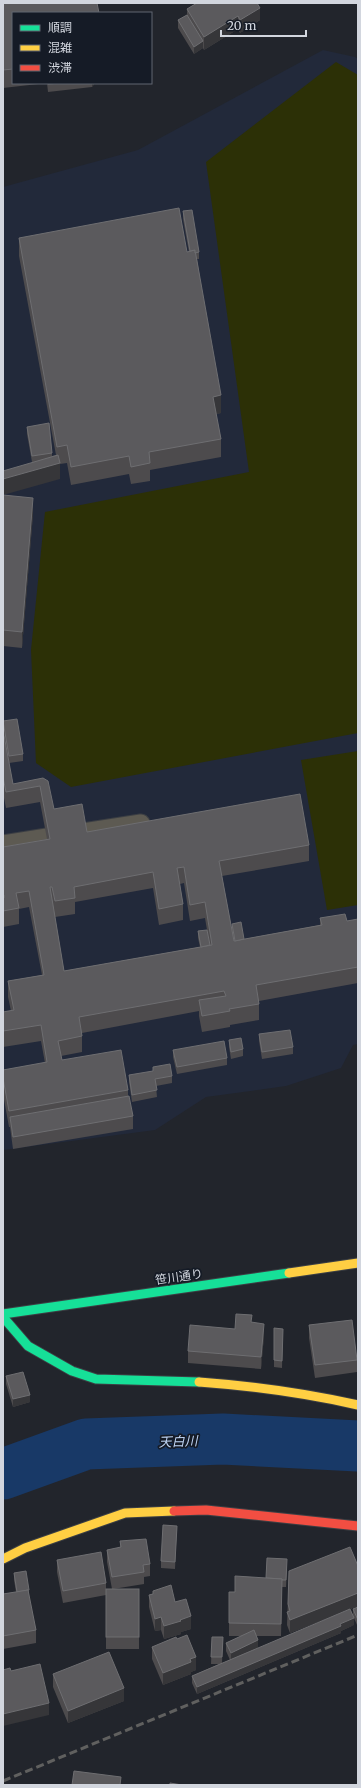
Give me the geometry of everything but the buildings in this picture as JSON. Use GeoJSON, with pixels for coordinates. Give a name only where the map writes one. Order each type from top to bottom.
{"type":"FeatureCollection","features":[{"type":"Feature","properties":{"kind":"street","name":"笹川通り"},"geometry":{"type":"LineString","coordinates":[[3,1316],[358,1263]]}},
{"type":"Feature","properties":{"kind":"street"},"geometry":{"type":"LineString","coordinates":[[3,1316],[28,1346],[72,1371],[96,1379],[180,1380],[252,1386],[313,1395],[358,1405]]}},
{"type":"Feature","properties":{"kind":"street"},"geometry":{"type":"LineString","coordinates":[[3,1559],[25,1548],[125,1513],[206,1510],[358,1526]]}},
{"type":"Feature","properties":{"kind":"lane"},"geometry":{"type":"LineString","coordinates":[[84,832],[154,821]]}},
{"type":"Feature","properties":{"kind":"lane"},"geometry":{"type":"LineString","coordinates":[[3,844],[47,838]]}},
{"type":"Feature","properties":{"kind":"shaded area"},"geometry":{"type":"Polygon","coordinates":[[[323,50],[358,59],[358,1044],[353,1045],[341,1068],[286,1086],[206,1097],[155,1130],[3,1150],[3,187],[138,150],[323,50]]]}},
{"type":"Feature","properties":{"kind":"green space"},"geometry":{"type":"Polygon","coordinates":[[[336,62],[358,75],[358,733],[71,787],[36,763],[31,650],[45,512],[249,472],[206,162],[336,62]]]}},
{"type":"Feature","properties":{"kind":"green space"},"geometry":{"type":"Polygon","coordinates":[[[358,751],[358,905],[327,910],[301,760],[358,751]]]}},
{"type":"Feature","properties":{"kind":"waterway","name":"天白川"},"geometry":{"type":"LineString","coordinates":[[3,1474],[86,1444],[223,1439],[358,1446]]}},
{"type":"Feature","properties":{"kind":"railway"},"geometry":{"type":"LineString","coordinates":[[3,1781],[358,1635]]}},
{"type":"Feature","properties":{"kind":"traffic: fast"},"geometry":{"type":"LineString","coordinates":[[3,1314],[289,1273]]}},
{"type":"Feature","properties":{"kind":"traffic: fast"},"geometry":{"type":"LineString","coordinates":[[3,1317],[28,1346],[72,1371],[96,1379],[199,1382]]}},
{"type":"Feature","properties":{"kind":"traffic: slow"},"geometry":{"type":"LineString","coordinates":[[289,1273],[358,1263]]}},
{"type":"Feature","properties":{"kind":"traffic: slow"},"geometry":{"type":"LineString","coordinates":[[199,1382],[279,1390],[358,1405]]}},
{"type":"Feature","properties":{"kind":"traffic: slow"},"geometry":{"type":"LineString","coordinates":[[3,1559],[25,1548],[125,1513],[174,1511]]}},
{"type":"Feature","properties":{"kind":"traffic: jam"},"geometry":{"type":"LineString","coordinates":[[174,1511],[206,1510],[358,1526]]}}]}
